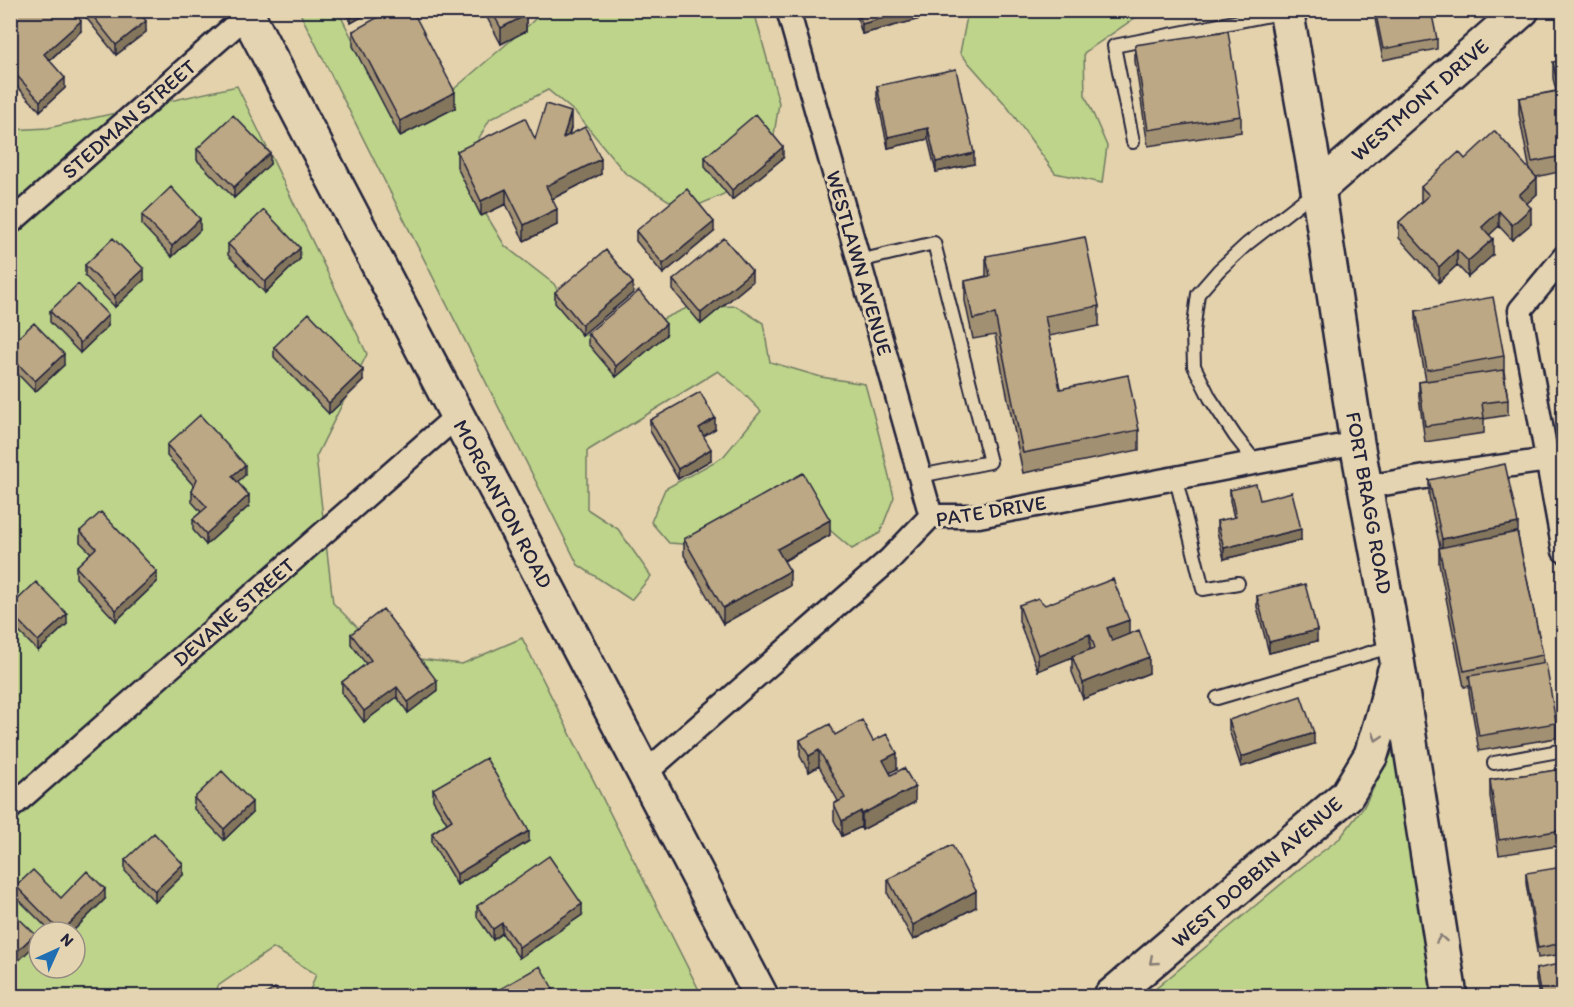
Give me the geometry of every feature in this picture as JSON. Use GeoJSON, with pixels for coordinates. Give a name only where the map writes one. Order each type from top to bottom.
{"type":"FeatureCollection","features":[{"type":"Feature","properties":{"kind":"main road","name":"WESTMONT DRIVE"},"geometry":{"type":"LineString","coordinates":[[1318,189],[1522,10]]}},
{"type":"Feature","properties":{"kind":"main road","name":"FORT BRAGG ROAD"},"geometry":{"type":"LineString","coordinates":[[1286,11],[1318,189],[1357,443],[1395,653],[1450,996]]}},
{"type":"Feature","properties":{"kind":"main road","name":"MORGANTON ROAD"},"geometry":{"type":"LineString","coordinates":[[246,13],[761,996]]}},
{"type":"Feature","properties":{"kind":"main road","name":"WEST DOBBIN AVENUE"},"geometry":{"type":"LineString","coordinates":[[1111,996],[1347,795],[1371,755],[1384,712],[1395,653]]}},
{"type":"Feature","properties":{"kind":"street","name":"WESTLAWN AVENUE"},"geometry":{"type":"LineString","coordinates":[[788,10],[931,516]]}},
{"type":"Feature","properties":{"kind":"street","name":"STEDMAN STREET"},"geometry":{"type":"LineString","coordinates":[[10,223],[246,13]]}},
{"type":"Feature","properties":{"kind":"street"},"geometry":{"type":"LineString","coordinates":[[1563,257],[1520,310],[1548,460],[1559,496],[1563,551]]}},
{"type":"Feature","properties":{"kind":"street","name":"DEVANE STREET"},"geometry":{"type":"LineString","coordinates":[[10,808],[457,416]]}},
{"type":"Feature","properties":{"kind":"street","name":"PATE DRIVE"},"geometry":{"type":"LineString","coordinates":[[644,774],[889,560],[931,516],[979,516],[1357,443]]}},
{"type":"Feature","properties":{"kind":"street"},"geometry":{"type":"LineString","coordinates":[[1366,487],[1548,460]]}},
{"type":"Feature","properties":{"kind":"lane"},"geometry":{"type":"LineString","coordinates":[[1132,142],[1114,46],[1286,11]]}},
{"type":"Feature","properties":{"kind":"lane"},"geometry":{"type":"LineString","coordinates":[[1257,464],[1210,398],[1194,366],[1193,332],[1198,294],[1247,244],[1318,189]]}},
{"type":"Feature","properties":{"kind":"lane"},"geometry":{"type":"LineString","coordinates":[[859,261],[934,243],[990,462],[920,476]]}},
{"type":"Feature","properties":{"kind":"lane"},"geometry":{"type":"LineString","coordinates":[[1176,479],[1203,589],[1238,583]]}},
{"type":"Feature","properties":{"kind":"lane"},"geometry":{"type":"LineString","coordinates":[[1217,698],[1395,653]]}},
{"type":"Feature","properties":{"kind":"lane"},"geometry":{"type":"LineString","coordinates":[[1494,763],[1563,750]]}},
{"type":"Feature","properties":{"kind":"green space"},"geometry":{"type":"Polygon","coordinates":[[[299,11],[338,11],[378,89],[405,120],[454,89],[543,11],[754,11],[779,103],[773,141],[724,194],[685,211],[625,173],[576,113],[548,90],[490,119],[460,171],[505,246],[554,284],[583,335],[627,335],[687,308],[736,306],[763,323],[770,362],[821,377],[865,384],[894,497],[880,533],[852,549],[831,531],[812,498],[711,546],[669,543],[651,522],[665,489],[723,457],[761,411],[718,371],[587,451],[587,509],[618,529],[651,576],[631,600],[578,565],[299,11]]]}},
{"type":"Feature","properties":{"kind":"green space"},"geometry":{"type":"Polygon","coordinates":[[[968,11],[1145,11],[1084,53],[1085,95],[1107,146],[1102,183],[1055,173],[1006,105],[960,53],[968,11]]]}},
{"type":"Feature","properties":{"kind":"green space"},"geometry":{"type":"Polygon","coordinates":[[[237,86],[367,354],[316,457],[333,603],[385,655],[462,664],[522,638],[702,996],[308,996],[316,974],[273,948],[218,986],[215,996],[11,996],[11,130],[48,128],[237,86]]]}},
{"type":"Feature","properties":{"kind":"green space"},"geometry":{"type":"Polygon","coordinates":[[[1396,732],[1441,996],[1147,996],[1298,870],[1340,838],[1363,808],[1394,749],[1396,732]]]}},
{"type":"Feature","properties":{"kind":"building"},"geometry":{"type":"Polygon","coordinates":[[[10,10],[72,10],[81,21],[44,54],[65,78],[40,101],[10,68],[10,10]]]}},
{"type":"Feature","properties":{"kind":"building"},"geometry":{"type":"Polygon","coordinates":[[[88,10],[138,10],[146,21],[116,45],[88,10]]]}},
{"type":"Feature","properties":{"kind":"building"},"geometry":{"type":"Polygon","coordinates":[[[391,10],[412,10],[455,92],[400,121],[353,31],[391,10]]]}},
{"type":"Feature","properties":{"kind":"building"},"geometry":{"type":"Polygon","coordinates":[[[491,10],[524,10],[526,15],[501,28],[491,10]]]}},
{"type":"Feature","properties":{"kind":"building"},"geometry":{"type":"Polygon","coordinates":[[[858,10],[912,10],[862,24],[858,10]]]}},
{"type":"Feature","properties":{"kind":"building"},"geometry":{"type":"Polygon","coordinates":[[[1375,10],[1431,10],[1437,39],[1383,49],[1375,10]]]}},
{"type":"Feature","properties":{"kind":"building"},"geometry":{"type":"Polygon","coordinates":[[[1228,31],[1241,116],[1148,130],[1135,45],[1228,31]]]}},
{"type":"Feature","properties":{"kind":"building"},"geometry":{"type":"Polygon","coordinates":[[[1563,60],[1563,156],[1532,162],[1519,98],[1559,91],[1553,62],[1563,60]]]}},
{"type":"Feature","properties":{"kind":"building"},"geometry":{"type":"Polygon","coordinates":[[[956,69],[974,153],[936,162],[928,128],[888,137],[877,86],[956,69]]]}},
{"type":"Feature","properties":{"kind":"building"},"geometry":{"type":"Polygon","coordinates":[[[546,104],[571,112],[563,138],[585,127],[601,159],[546,186],[557,209],[524,225],[506,189],[481,201],[457,151],[525,118],[535,139],[546,104]]]}},
{"type":"Feature","properties":{"kind":"building"},"geometry":{"type":"Polygon","coordinates":[[[756,114],[783,147],[732,190],[705,157],[756,114]]]}},
{"type":"Feature","properties":{"kind":"building"},"geometry":{"type":"Polygon","coordinates":[[[233,115],[270,153],[234,187],[197,149],[233,115]]]}},
{"type":"Feature","properties":{"kind":"building"},"geometry":{"type":"Polygon","coordinates":[[[1495,131],[1537,178],[1519,195],[1531,208],[1512,225],[1499,211],[1482,227],[1493,239],[1468,261],[1457,250],[1439,267],[1399,222],[1429,195],[1421,187],[1459,152],[1465,159],[1495,131]]]}},
{"type":"Feature","properties":{"kind":"building"},"geometry":{"type":"Polygon","coordinates":[[[171,187],[200,219],[172,246],[142,215],[171,187]]]}},
{"type":"Feature","properties":{"kind":"building"},"geometry":{"type":"Polygon","coordinates":[[[687,189],[714,222],[663,264],[636,231],[687,189]]]}},
{"type":"Feature","properties":{"kind":"building"},"geometry":{"type":"Polygon","coordinates":[[[264,210],[300,248],[265,282],[228,244],[264,210]]]}},
{"type":"Feature","properties":{"kind":"building"},"geometry":{"type":"Polygon","coordinates":[[[1085,237],[1099,306],[1045,316],[1060,389],[1128,375],[1139,430],[1023,453],[995,314],[973,319],[965,281],[990,276],[986,256],[1085,237]]]}},
{"type":"Feature","properties":{"kind":"building"},"geometry":{"type":"Polygon","coordinates":[[[113,238],[144,269],[115,296],[85,265],[113,238]]]}},
{"type":"Feature","properties":{"kind":"building"},"geometry":{"type":"Polygon","coordinates":[[[724,238],[752,271],[701,313],[673,280],[724,238]]]}},
{"type":"Feature","properties":{"kind":"building"},"geometry":{"type":"Polygon","coordinates":[[[606,250],[633,283],[582,325],[555,292],[606,250]]]}},
{"type":"Feature","properties":{"kind":"building"},"geometry":{"type":"Polygon","coordinates":[[[78,284],[108,315],[80,343],[50,311],[78,284]]]}},
{"type":"Feature","properties":{"kind":"building"},"geometry":{"type":"Polygon","coordinates":[[[639,291],[666,324],[616,366],[588,333],[639,291]]]}},
{"type":"Feature","properties":{"kind":"building"},"geometry":{"type":"Polygon","coordinates":[[[1493,297],[1504,356],[1427,370],[1416,311],[1493,297]]]}},
{"type":"Feature","properties":{"kind":"building"},"geometry":{"type":"Polygon","coordinates":[[[309,313],[363,370],[329,403],[274,347],[309,313]]]}},
{"type":"Feature","properties":{"kind":"building"},"geometry":{"type":"Polygon","coordinates":[[[34,323],[64,354],[35,381],[10,356],[10,345],[34,323]]]}},
{"type":"Feature","properties":{"kind":"building"},"geometry":{"type":"Polygon","coordinates":[[[1503,370],[1508,400],[1482,403],[1484,418],[1425,426],[1419,382],[1503,370]]]}},
{"type":"Feature","properties":{"kind":"building"},"geometry":{"type":"Polygon","coordinates":[[[700,392],[715,418],[699,428],[711,449],[678,469],[650,420],[700,392]]]}},
{"type":"Feature","properties":{"kind":"building"},"geometry":{"type":"Polygon","coordinates":[[[200,415],[245,465],[232,476],[249,495],[206,534],[193,519],[207,507],[192,491],[197,479],[167,445],[200,415]]]}},
{"type":"Feature","properties":{"kind":"building"},"geometry":{"type":"Polygon","coordinates":[[[1505,464],[1518,523],[1442,539],[1429,480],[1505,464]]]}},
{"type":"Feature","properties":{"kind":"building"},"geometry":{"type":"Polygon","coordinates":[[[803,473],[830,520],[777,549],[790,571],[723,608],[684,539],[803,473]]]}},
{"type":"Feature","properties":{"kind":"building"},"geometry":{"type":"Polygon","coordinates":[[[1256,484],[1260,500],[1292,492],[1301,529],[1224,548],[1217,521],[1236,517],[1230,490],[1256,484]]]}},
{"type":"Feature","properties":{"kind":"building"},"geometry":{"type":"Polygon","coordinates":[[[101,512],[157,572],[116,610],[76,567],[96,548],[80,531],[101,512]]]}},
{"type":"Feature","properties":{"kind":"building"},"geometry":{"type":"Polygon","coordinates":[[[1517,532],[1543,655],[1464,671],[1439,548],[1517,532]]]}},
{"type":"Feature","properties":{"kind":"building"},"geometry":{"type":"Polygon","coordinates":[[[1113,579],[1129,620],[1107,628],[1112,641],[1139,630],[1149,657],[1083,683],[1072,656],[1095,648],[1090,634],[1038,655],[1019,605],[1038,598],[1045,605],[1113,579]]]}},
{"type":"Feature","properties":{"kind":"building"},"geometry":{"type":"Polygon","coordinates":[[[36,582],[67,614],[38,641],[10,612],[10,607],[36,582]]]}},
{"type":"Feature","properties":{"kind":"building"},"geometry":{"type":"Polygon","coordinates":[[[1305,584],[1317,630],[1269,642],[1257,596],[1305,584]]]}},
{"type":"Feature","properties":{"kind":"building"},"geometry":{"type":"Polygon","coordinates":[[[383,609],[437,681],[408,702],[397,687],[364,711],[342,682],[371,660],[351,634],[383,609]]]}},
{"type":"Feature","properties":{"kind":"building"},"geometry":{"type":"Polygon","coordinates":[[[1546,663],[1556,723],[1479,736],[1469,676],[1546,663]]]}},
{"type":"Feature","properties":{"kind":"building"},"geometry":{"type":"Polygon","coordinates":[[[1301,696],[1314,733],[1241,757],[1229,720],[1301,696]]]}},
{"type":"Feature","properties":{"kind":"building"},"geometry":{"type":"Polygon","coordinates":[[[862,720],[873,741],[887,734],[897,753],[883,760],[891,775],[904,768],[915,787],[862,814],[861,811],[842,821],[834,804],[845,798],[819,750],[809,756],[800,740],[830,724],[835,735],[862,720]]]}},
{"type":"Feature","properties":{"kind":"building"},"geometry":{"type":"Polygon","coordinates":[[[486,758],[529,831],[457,874],[432,833],[452,820],[433,789],[486,758]]]}},
{"type":"Feature","properties":{"kind":"building"},"geometry":{"type":"Polygon","coordinates":[[[1563,769],[1563,830],[1499,840],[1490,780],[1563,769]]]}},
{"type":"Feature","properties":{"kind":"building"},"geometry":{"type":"Polygon","coordinates":[[[222,771],[252,802],[224,829],[194,798],[222,771]]]}},
{"type":"Feature","properties":{"kind":"building"},"geometry":{"type":"Polygon","coordinates":[[[154,833],[183,864],[155,891],[125,860],[154,833]]]}},
{"type":"Feature","properties":{"kind":"building"},"geometry":{"type":"Polygon","coordinates":[[[952,845],[976,891],[913,925],[888,879],[952,845]]]}},
{"type":"Feature","properties":{"kind":"building"},"geometry":{"type":"Polygon","coordinates":[[[549,856],[582,904],[519,947],[502,923],[493,929],[477,906],[549,856]]]}},
{"type":"Feature","properties":{"kind":"building"},"geometry":{"type":"Polygon","coordinates":[[[1562,867],[1563,943],[1538,948],[1526,873],[1562,867]]]}},
{"type":"Feature","properties":{"kind":"building"},"geometry":{"type":"Polygon","coordinates":[[[33,870],[61,898],[87,871],[105,889],[73,920],[49,920],[16,886],[33,870]]]}},
{"type":"Feature","properties":{"kind":"building"},"geometry":{"type":"Polygon","coordinates":[[[10,910],[27,926],[27,942],[10,958],[10,910]]]}},
{"type":"Feature","properties":{"kind":"building"},"geometry":{"type":"Polygon","coordinates":[[[1563,963],[1563,996],[1541,996],[1536,969],[1563,963]]]}},
{"type":"Feature","properties":{"kind":"building"},"geometry":{"type":"Polygon","coordinates":[[[540,966],[557,996],[488,996],[540,966]]]}},
{"type":"Feature","properties":{"kind":"building"},"geometry":{"type":"Polygon","coordinates":[[[275,988],[280,996],[263,996],[275,988]]]}}]}
